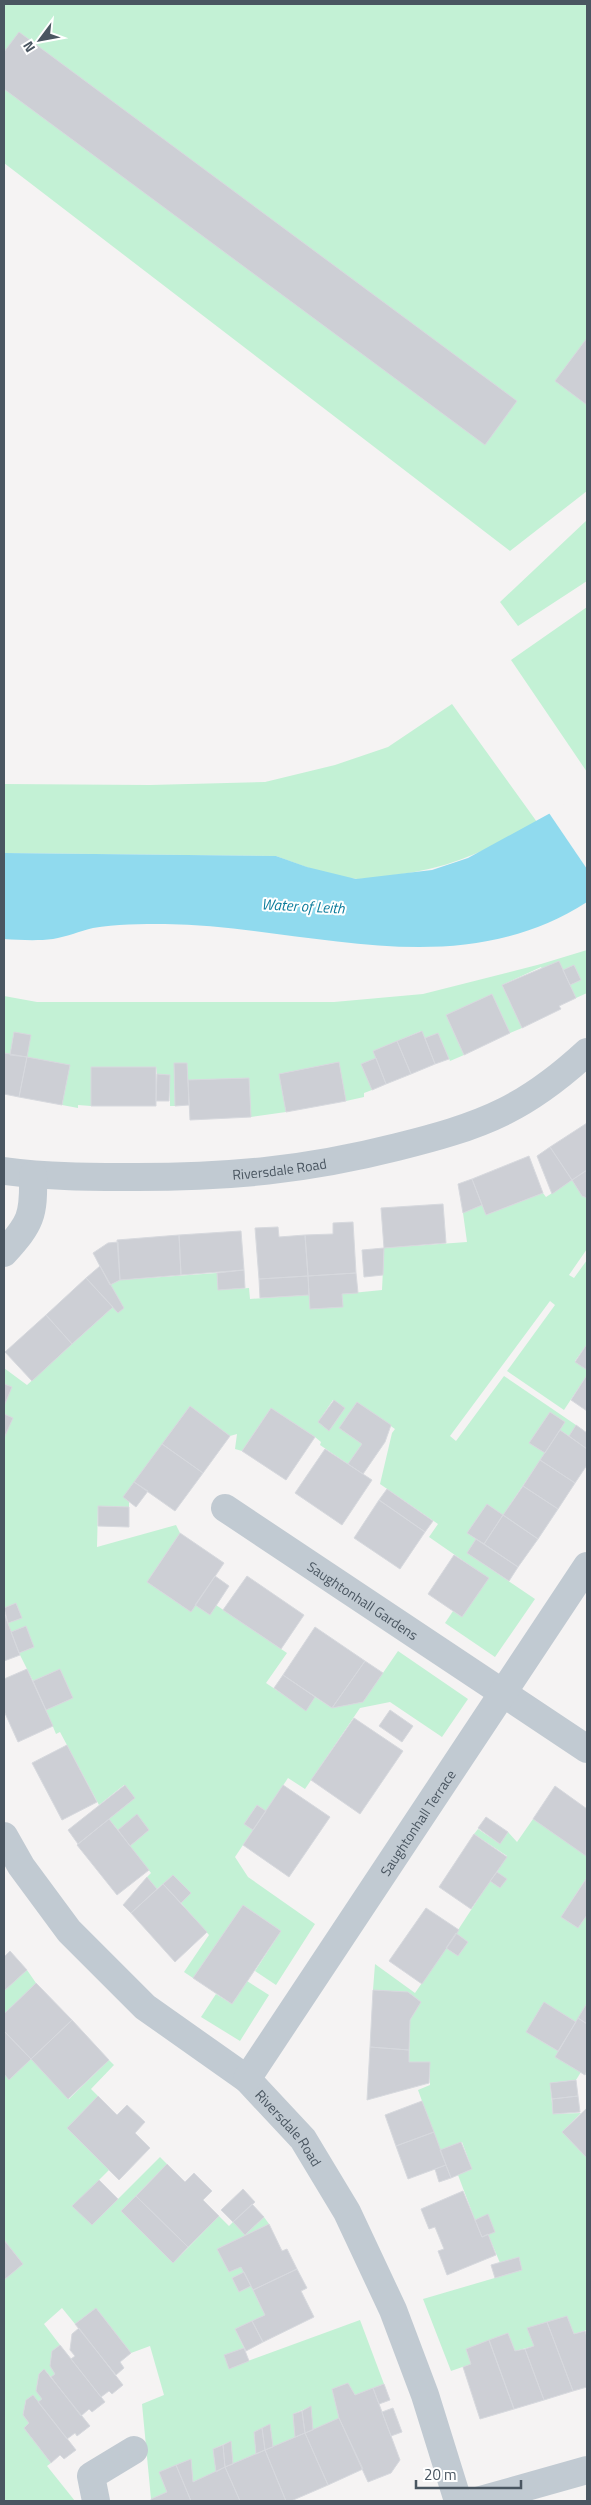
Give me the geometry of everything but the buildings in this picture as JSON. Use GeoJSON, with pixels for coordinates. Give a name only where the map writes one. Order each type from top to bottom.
{"type":"FeatureCollection","features":[{"type":"Feature","properties":{"kind":"street","name":"Riversdale Road"},"geometry":{"type":"LineString","coordinates":[[4,1170],[33,1175],[210,1176],[256,1174],[316,1166],[425,1140],[478,1123],[504,1111],[545,1087],[587,1052]]}},
{"type":"Feature","properties":{"kind":"street"},"geometry":{"type":"LineString","coordinates":[[4,1253],[30,1220],[34,1194],[33,1175]]}},
{"type":"Feature","properties":{"kind":"street","name":"Saughtonhall Gardens"},"geometry":{"type":"LineString","coordinates":[[225,1508],[587,1749]]}},
{"type":"Feature","properties":{"kind":"street","name":"Saughtonhall Terrace"},"geometry":{"type":"LineString","coordinates":[[247,2079],[587,1566]]}},
{"type":"Feature","properties":{"kind":"street","name":"Riversdale Road"},"geometry":{"type":"LineString","coordinates":[[4,1836],[21,1866],[68,1931],[145,2008],[247,2079],[302,2139],[347,2212],[393,2310],[428,2404],[458,2501]]}},
{"type":"Feature","properties":{"kind":"street"},"geometry":{"type":"LineString","coordinates":[[96,2501],[91,2476],[134,2450]]}},
{"type":"Feature","properties":{"kind":"street"},"geometry":{"type":"LineString","coordinates":[[477,2501],[587,2470]]}},
{"type":"Feature","properties":{"kind":"green space"},"geometry":{"type":"Polygon","coordinates":[[[4,4],[587,4],[587,491],[510,551],[4,163],[4,4]]]}},
{"type":"Feature","properties":{"kind":"green space"},"geometry":{"type":"Polygon","coordinates":[[[587,520],[587,581],[518,626],[500,602],[587,520]]]}},
{"type":"Feature","properties":{"kind":"green space"},"geometry":{"type":"Polygon","coordinates":[[[587,607],[587,772],[511,660],[587,607]]]}},
{"type":"Feature","properties":{"kind":"green space"},"geometry":{"type":"Polygon","coordinates":[[[452,704],[537,822],[500,842],[448,864],[410,873],[357,879],[327,873],[276,856],[4,853],[4,784],[150,785],[265,782],[335,765],[388,747],[452,704]]]}},
{"type":"Feature","properties":{"kind":"green space"},"geometry":{"type":"Polygon","coordinates":[[[587,950],[587,993],[576,998],[570,985],[581,980],[574,965],[563,970],[559,961],[502,985],[522,1028],[510,1033],[492,994],[446,1015],[464,1055],[450,1061],[438,1033],[425,1038],[421,1031],[373,1051],[376,1058],[361,1064],[372,1090],[364,1093],[364,1097],[346,1101],[339,1062],[279,1074],[286,1112],[251,1117],[249,1078],[188,1080],[187,1063],[174,1063],[175,1106],[170,1106],[170,1075],[157,1074],[156,1067],[92,1067],[91,1106],[78,1105],[78,1108],[62,1105],[69,1065],[27,1057],[14,1033],[10,1055],[4,1053],[4,996],[37,1002],[334,1002],[423,994],[541,964],[587,950]]]}},
{"type":"Feature","properties":{"kind":"green space"},"geometry":{"type":"Polygon","coordinates":[[[572,1180],[582,1196],[587,1198],[587,1249],[569,1275],[574,1278],[587,1260],[587,1344],[575,1361],[587,1370],[587,1375],[564,1410],[507,1371],[555,1305],[550,1301],[450,1436],[456,1441],[504,1376],[576,1425],[569,1436],[560,1430],[565,1422],[550,1412],[529,1443],[545,1453],[503,1515],[487,1504],[467,1533],[476,1539],[467,1553],[535,1599],[495,1657],[445,1623],[453,1611],[462,1617],[488,1578],[429,1537],[438,1524],[380,1484],[392,1433],[395,1429],[357,1402],[339,1428],[362,1444],[348,1464],[320,1445],[321,1442],[315,1437],[271,1408],[242,1451],[235,1449],[237,1434],[230,1436],[190,1406],[124,1497],[129,1502],[129,1507],[98,1506],[97,1547],[176,1525],[180,1533],[147,1582],[191,1612],[195,1605],[210,1615],[216,1605],[287,1653],[266,1683],[306,1710],[315,1697],[332,1708],[363,1702],[398,1651],[468,1699],[442,1737],[390,1702],[360,1708],[305,1789],[288,1778],[266,1811],[257,1805],[244,1824],[253,1830],[235,1857],[248,1877],[315,1924],[276,1985],[255,1971],[281,1931],[243,1905],[193,1978],[184,1972],[209,1935],[181,1903],[190,1893],[173,1875],[157,1889],[147,1877],[151,1873],[130,1846],[149,1830],[137,1815],[118,1830],[109,1819],[135,1798],[124,1785],[99,1805],[60,1732],[56,1734],[46,1710],[73,1698],[60,1669],[33,1681],[19,1653],[34,1647],[26,1626],[11,1632],[8,1623],[22,1618],[16,1603],[4,1608],[4,1438],[12,1418],[4,1414],[4,1406],[12,1387],[4,1384],[4,1368],[27,1385],[113,1307],[118,1313],[123,1308],[110,1285],[120,1280],[217,1273],[218,1290],[249,1288],[250,1299],[309,1295],[310,1309],[342,1307],[342,1294],[382,1290],[384,1248],[467,1242],[463,1213],[482,1205],[486,1215],[543,1193],[546,1197],[572,1180]],[[333,1400],[318,1422],[329,1431],[345,1408],[333,1400]]]}},
{"type":"Feature","properties":{"kind":"green space"},"geometry":{"type":"Polygon","coordinates":[[[533,1819],[587,1855],[587,1877],[561,1917],[578,1928],[587,1915],[587,2003],[576,2022],[544,2003],[527,2032],[558,2051],[581,2072],[576,2080],[550,2083],[553,2114],[581,2113],[562,2132],[587,2158],[587,2330],[574,2334],[567,2316],[528,2328],[534,2346],[515,2351],[508,2333],[466,2349],[471,2364],[451,2371],[423,2299],[522,2270],[519,2257],[500,2263],[488,2234],[488,2215],[475,2220],[458,2175],[472,2169],[462,2142],[440,2150],[418,2090],[430,2085],[429,2062],[409,2062],[410,2020],[421,2002],[408,1992],[373,1990],[375,1964],[415,1993],[446,1948],[458,1956],[468,1942],[456,1933],[490,1881],[500,1888],[506,1879],[497,1872],[507,1856],[474,1834],[478,1829],[500,1844],[508,1832],[517,1842],[533,1819]]]}},
{"type":"Feature","properties":{"kind":"green space"},"geometry":{"type":"Polygon","coordinates":[[[27,1970],[36,1983],[4,2014],[4,1991],[27,1970]]]}},
{"type":"Feature","properties":{"kind":"green space"},"geometry":{"type":"Polygon","coordinates":[[[247,1981],[269,1995],[240,2041],[201,2017],[216,1994],[232,2004],[247,1981]]]}},
{"type":"Feature","properties":{"kind":"green space"},"geometry":{"type":"Polygon","coordinates":[[[31,2059],[69,2099],[109,2060],[114,2065],[91,2089],[98,2096],[67,2128],[109,2170],[73,2206],[92,2225],[160,2157],[167,2164],[121,2211],[173,2263],[219,2216],[229,2226],[233,2222],[245,2235],[264,2217],[269,2224],[217,2249],[229,2272],[241,2267],[244,2272],[232,2278],[239,2292],[251,2286],[265,2315],[235,2329],[244,2348],[225,2355],[229,2368],[360,2320],[384,2384],[355,2395],[348,2383],[332,2389],[339,2418],[313,2430],[310,2407],[293,2414],[295,2437],[273,2447],[270,2425],[254,2432],[256,2454],[233,2464],[231,2441],[213,2449],[216,2472],[193,2482],[191,2459],[159,2472],[167,2492],[151,2499],[142,2404],[164,2395],[150,2346],[131,2353],[96,2308],[75,2324],[62,2308],[44,2324],[60,2345],[52,2351],[50,2366],[55,2374],[51,2377],[44,2369],[39,2374],[36,2390],[42,2399],[38,2402],[33,2395],[26,2400],[23,2415],[29,2423],[24,2428],[51,2463],[47,2466],[75,2501],[4,2501],[4,2280],[23,2264],[4,2240],[4,2074],[9,2080],[31,2059]]]}},
{"type":"Feature","properties":{"kind":"water","name":"Water of Leith"},"geometry":{"type":"Polygon","coordinates":[[[587,793],[587,902],[537,927],[485,942],[433,947],[380,946],[219,927],[165,924],[129,924],[101,927],[47,940],[4,939],[4,853],[276,856],[307,867],[356,879],[432,870],[468,858],[587,793]]]}},
{"type":"Feature","properties":{"kind":"pier"},"geometry":{"type":"Polygon","coordinates":[[[587,791],[587,869],[549,813],[587,791]]]}}]}
